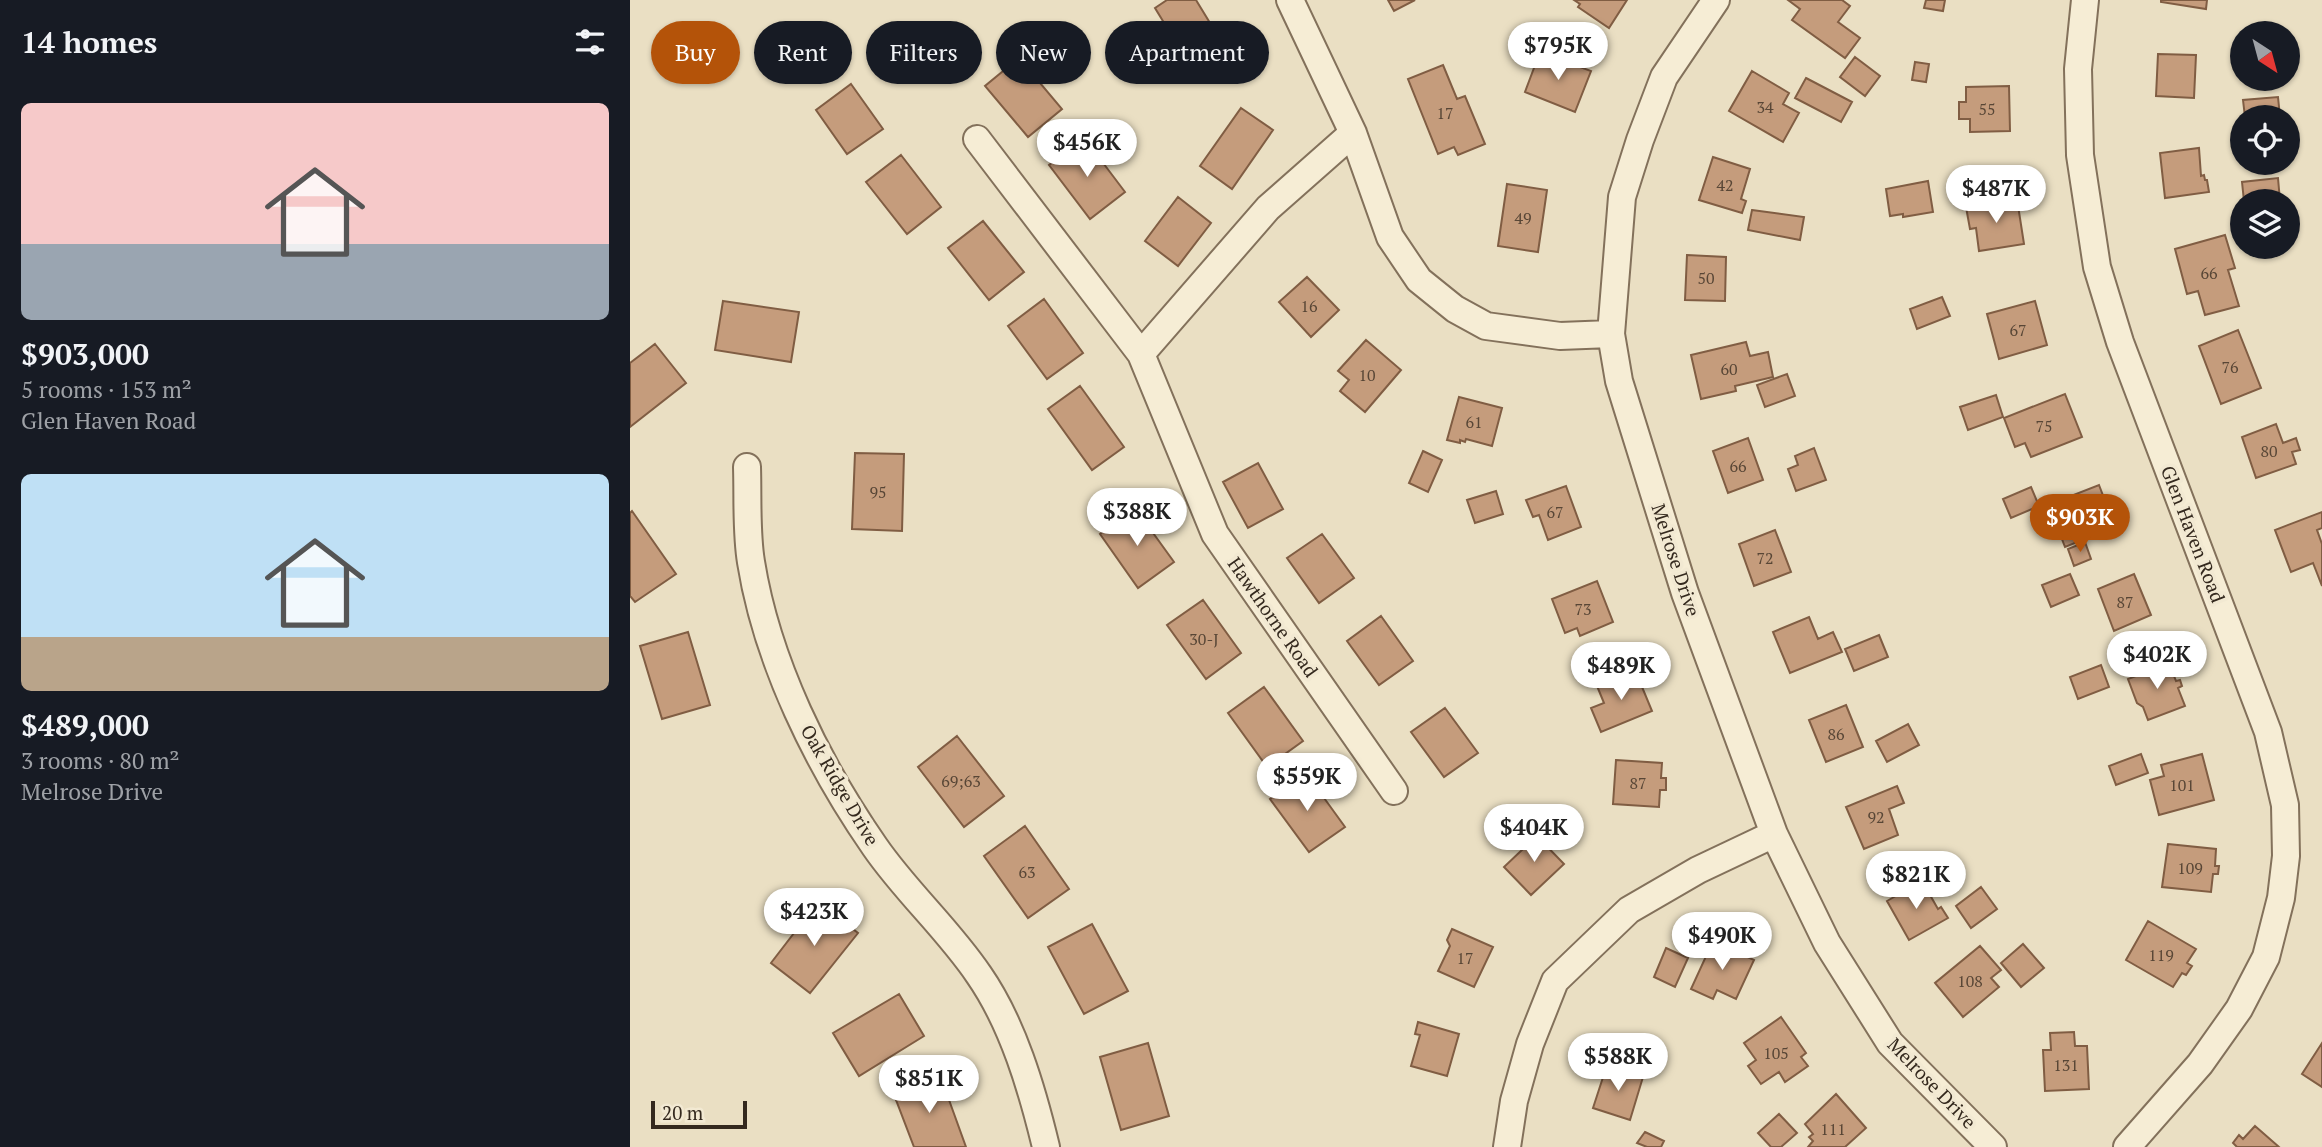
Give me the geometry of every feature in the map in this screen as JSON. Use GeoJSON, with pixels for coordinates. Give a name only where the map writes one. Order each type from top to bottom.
{"type":"FeatureCollection","features":[{"type":"Feature","properties":{"kind":"street"},"geometry":{"type":"LineString","coordinates":[[1290,0],[1353,133],[1390,237],[1419,280],[1455,309],[1486,326],[1560,336],[1611,334]]}},
{"type":"Feature","properties":{"kind":"street","name":"Melrose Drive"},"geometry":{"type":"LineString","coordinates":[[1716,0],[1664,77],[1622,197],[1611,334],[1619,381],[1685,593],[1774,835],[1827,943],[1890,1043],[1993,1147]]}},
{"type":"Feature","properties":{"kind":"street","name":"Glen Haven Road"},"geometry":{"type":"LineString","coordinates":[[2085,0],[2078,69],[2080,155],[2097,267],[2120,342],[2268,732],[2285,805],[2286,856],[2281,898],[2266,957],[2239,1009],[2200,1064],[2127,1147]]}},
{"type":"Feature","properties":{"kind":"street"},"geometry":{"type":"LineString","coordinates":[[1141,354],[1268,208],[1353,133]]}},
{"type":"Feature","properties":{"kind":"street","name":"Hawthorne Road"},"geometry":{"type":"LineString","coordinates":[[977,139],[1141,354],[1215,534],[1394,791]]}},
{"type":"Feature","properties":{"kind":"street","name":"Oak Ridge Drive"},"geometry":{"type":"LineString","coordinates":[[747,467],[751,561],[770,640],[793,700],[830,773],[877,851],[980,977],[1020,1059],[1036,1105],[1046,1147]]}},
{"type":"Feature","properties":{"kind":"street"},"geometry":{"type":"LineString","coordinates":[[1507,1147],[1514,1101],[1530,1044],[1555,981],[1629,910],[1698,870],[1774,835]]}},
{"type":"Feature","properties":{"kind":"building"},"geometry":{"type":"Polygon","coordinates":[[[1167,0],[1196,0],[1209,21],[1163,21],[1155,8],[1167,0]]]}},
{"type":"Feature","properties":{"kind":"building"},"geometry":{"type":"Polygon","coordinates":[[[1388,0],[1415,0],[1394,11],[1388,0]]]}},
{"type":"Feature","properties":{"kind":"building"},"geometry":{"type":"Polygon","coordinates":[[[1574,0],[1627,0],[1609,28],[1578,7],[1580,4],[1574,0]]]}},
{"type":"Feature","properties":{"kind":"building"},"geometry":{"type":"Polygon","coordinates":[[[1788,0],[1842,0],[1850,6],[1838,22],[1860,38],[1845,58],[1792,20],[1800,9],[1788,0]]]}},
{"type":"Feature","properties":{"kind":"building"},"geometry":{"type":"Polygon","coordinates":[[[1926,0],[1945,0],[1943,11],[1924,8],[1926,0]]]}},
{"type":"Feature","properties":{"kind":"building"},"geometry":{"type":"Polygon","coordinates":[[[2161,0],[2207,0],[2206,9],[2161,0]]]}},
{"type":"Feature","properties":{"kind":"building"},"geometry":{"type":"Polygon","coordinates":[[[1540,52],[1591,71],[1575,112],[1525,92],[1540,52]]]}},
{"type":"Feature","properties":{"kind":"building"},"geometry":{"type":"Polygon","coordinates":[[[2158,54],[2196,55],[2194,98],[2156,96],[2158,54]]]}},
{"type":"Feature","properties":{"kind":"building"},"geometry":{"type":"Polygon","coordinates":[[[1855,57],[1880,76],[1865,96],[1840,77],[1855,57]]]}},
{"type":"Feature","properties":{"kind":"building"},"geometry":{"type":"Polygon","coordinates":[[[1915,62],[1929,64],[1926,82],[1912,80],[1915,62]]]}},
{"type":"Feature","properties":{"kind":"building"},"geometry":{"type":"Polygon","coordinates":[[[1443,65],[1457,99],[1465,96],[1485,144],[1458,155],[1454,147],[1438,154],[1408,79],[1443,65]]]}},
{"type":"Feature","properties":{"kind":"building"},"geometry":{"type":"Polygon","coordinates":[[[1752,71],[1789,93],[1783,104],[1799,113],[1783,142],[1729,111],[1752,71]]]}},
{"type":"Feature","properties":{"kind":"building"},"geometry":{"type":"Polygon","coordinates":[[[996,77],[996,84],[1041,84],[1062,109],[1028,137],[985,86],[996,77]]]}},
{"type":"Feature","properties":{"kind":"building"},"geometry":{"type":"Polygon","coordinates":[[[1806,78],[1852,102],[1841,122],[1795,98],[1806,78]]]}},
{"type":"Feature","properties":{"kind":"building"},"geometry":{"type":"Polygon","coordinates":[[[851,84],[883,129],[847,154],[816,110],[851,84]]]}},
{"type":"Feature","properties":{"kind":"building"},"geometry":{"type":"Polygon","coordinates":[[[2009,86],[2010,131],[1970,132],[1970,119],[1959,119],[1959,102],[1966,102],[1966,87],[2009,86]]]}},
{"type":"Feature","properties":{"kind":"building"},"geometry":{"type":"Polygon","coordinates":[[[2278,97],[2279,105],[2244,105],[2243,100],[2278,97]]]}},
{"type":"Feature","properties":{"kind":"building"},"geometry":{"type":"Polygon","coordinates":[[[1241,108],[1273,130],[1232,189],[1200,166],[1241,108]]]}},
{"type":"Feature","properties":{"kind":"building"},"geometry":{"type":"Polygon","coordinates":[[[1085,139],[1125,192],[1090,219],[1049,165],[1085,139]]]}},
{"type":"Feature","properties":{"kind":"building"},"geometry":{"type":"Polygon","coordinates":[[[2199,148],[2201,176],[2204,175],[2207,180],[2209,192],[2165,198],[2160,153],[2199,148]]]}},
{"type":"Feature","properties":{"kind":"building"},"geometry":{"type":"Polygon","coordinates":[[[901,155],[941,207],[907,234],[866,182],[901,155]]]}},
{"type":"Feature","properties":{"kind":"building"},"geometry":{"type":"Polygon","coordinates":[[[1713,157],[1750,169],[1741,199],[1746,201],[1742,213],[1699,200],[1713,157]]]}},
{"type":"Feature","properties":{"kind":"building"},"geometry":{"type":"Polygon","coordinates":[[[2278,178],[2279,189],[2243,189],[2242,182],[2278,178]]]}},
{"type":"Feature","properties":{"kind":"building"},"geometry":{"type":"Polygon","coordinates":[[[1928,181],[1933,212],[1903,217],[1903,214],[1890,216],[1886,189],[1928,181]]]}},
{"type":"Feature","properties":{"kind":"building"},"geometry":{"type":"Polygon","coordinates":[[[1507,184],[1547,190],[1538,252],[1498,246],[1507,184]]]}},
{"type":"Feature","properties":{"kind":"building"},"geometry":{"type":"Polygon","coordinates":[[[1178,197],[1211,223],[1178,266],[1145,241],[1178,197]]]}},
{"type":"Feature","properties":{"kind":"building"},"geometry":{"type":"Polygon","coordinates":[[[2017,199],[2024,244],[1979,251],[1976,228],[1970,229],[1966,207],[2017,199]]]}},
{"type":"Feature","properties":{"kind":"building"},"geometry":{"type":"Polygon","coordinates":[[[1752,210],[1804,217],[1800,240],[1748,230],[1752,210]]]}},
{"type":"Feature","properties":{"kind":"building"},"geometry":{"type":"Polygon","coordinates":[[[983,221],[1024,272],[989,300],[948,248],[983,221]]]}},
{"type":"Feature","properties":{"kind":"building"},"geometry":{"type":"Polygon","coordinates":[[[2225,235],[2230,259],[2235,268],[2228,270],[2239,306],[2205,315],[2198,291],[2187,294],[2175,249],[2225,235]]]}},
{"type":"Feature","properties":{"kind":"building"},"geometry":{"type":"Polygon","coordinates":[[[1687,255],[1726,257],[1725,301],[1685,300],[1687,255]]]}},
{"type":"Feature","properties":{"kind":"building"},"geometry":{"type":"Polygon","coordinates":[[[1307,277],[1339,310],[1311,337],[1279,302],[1307,277]]]}},
{"type":"Feature","properties":{"kind":"building"},"geometry":{"type":"Polygon","coordinates":[[[1942,297],[1950,316],[1917,329],[1910,309],[1942,297]]]}},
{"type":"Feature","properties":{"kind":"building"},"geometry":{"type":"Polygon","coordinates":[[[1044,299],[1083,353],[1047,379],[1008,326],[1044,299]]]}},
{"type":"Feature","properties":{"kind":"building"},"geometry":{"type":"Polygon","coordinates":[[[723,301],[799,312],[791,362],[715,350],[723,301]]]}},
{"type":"Feature","properties":{"kind":"building"},"geometry":{"type":"Polygon","coordinates":[[[2035,301],[2047,345],[1999,359],[1987,314],[2035,301]]]}},
{"type":"Feature","properties":{"kind":"building"},"geometry":{"type":"Polygon","coordinates":[[[2238,330],[2261,388],[2221,404],[2199,346],[2238,330]]]}},
{"type":"Feature","properties":{"kind":"building"},"geometry":{"type":"Polygon","coordinates":[[[1366,340],[1401,370],[1365,412],[1340,391],[1349,380],[1338,371],[1366,340]]]}},
{"type":"Feature","properties":{"kind":"building"},"geometry":{"type":"Polygon","coordinates":[[[1746,342],[1750,356],[1768,352],[1773,377],[1735,386],[1736,391],[1701,399],[1691,355],[1746,342]]]}},
{"type":"Feature","properties":{"kind":"building"},"geometry":{"type":"Polygon","coordinates":[[[655,344],[686,383],[630,427],[630,363],[655,344]]]}},
{"type":"Feature","properties":{"kind":"building"},"geometry":{"type":"Polygon","coordinates":[[[1787,374],[1795,396],[1765,407],[1757,385],[1787,374]]]}},
{"type":"Feature","properties":{"kind":"building"},"geometry":{"type":"Polygon","coordinates":[[[1080,386],[1124,447],[1092,470],[1048,409],[1080,386]]]}},
{"type":"Feature","properties":{"kind":"building"},"geometry":{"type":"Polygon","coordinates":[[[2065,394],[2082,437],[2031,457],[2025,443],[2015,447],[2004,418],[2065,394]]]}},
{"type":"Feature","properties":{"kind":"building"},"geometry":{"type":"Polygon","coordinates":[[[1996,395],[2003,417],[1968,430],[1960,407],[1996,395]]]}},
{"type":"Feature","properties":{"kind":"building"},"geometry":{"type":"Polygon","coordinates":[[[1459,397],[1502,408],[1492,446],[1466,439],[1465,442],[1460,440],[1460,443],[1447,440],[1459,397]]]}},
{"type":"Feature","properties":{"kind":"building"},"geometry":{"type":"Polygon","coordinates":[[[2276,424],[2283,443],[2296,438],[2300,450],[2292,452],[2296,464],[2256,478],[2242,437],[2276,424]]]}},
{"type":"Feature","properties":{"kind":"building"},"geometry":{"type":"Polygon","coordinates":[[[1748,438],[1763,480],[1728,493],[1713,451],[1748,438]]]}},
{"type":"Feature","properties":{"kind":"building"},"geometry":{"type":"Polygon","coordinates":[[[1814,448],[1826,480],[1796,491],[1788,469],[1798,465],[1795,456],[1814,448]]]}},
{"type":"Feature","properties":{"kind":"building"},"geometry":{"type":"Polygon","coordinates":[[[1423,451],[1442,460],[1428,492],[1409,483],[1423,451]]]}},
{"type":"Feature","properties":{"kind":"building"},"geometry":{"type":"Polygon","coordinates":[[[855,453],[904,454],[902,531],[852,529],[855,453]]]}},
{"type":"Feature","properties":{"kind":"building"},"geometry":{"type":"Polygon","coordinates":[[[1258,463],[1283,509],[1248,528],[1223,482],[1258,463]]]}},
{"type":"Feature","properties":{"kind":"building"},"geometry":{"type":"Polygon","coordinates":[[[2099,485],[2115,527],[2065,547],[2055,521],[2065,518],[2058,501],[2099,485]]]}},
{"type":"Feature","properties":{"kind":"building"},"geometry":{"type":"Polygon","coordinates":[[[1566,486],[1581,527],[1548,540],[1539,515],[1533,517],[1526,500],[1566,486]]]}},
{"type":"Feature","properties":{"kind":"building"},"geometry":{"type":"Polygon","coordinates":[[[2031,487],[2039,506],[2011,518],[2003,499],[2031,487]]]}},
{"type":"Feature","properties":{"kind":"building"},"geometry":{"type":"Polygon","coordinates":[[[1496,491],[1503,514],[1475,523],[1467,500],[1496,491]]]}},
{"type":"Feature","properties":{"kind":"building"},"geometry":{"type":"Polygon","coordinates":[[[1135,508],[1174,562],[1138,588],[1100,534],[1135,508]]]}},
{"type":"Feature","properties":{"kind":"building"},"geometry":{"type":"Polygon","coordinates":[[[632,511],[676,574],[635,602],[630,596],[632,511]]]}},
{"type":"Feature","properties":{"kind":"building"},"geometry":{"type":"Polygon","coordinates":[[[2322,512],[2322,528],[2317,530],[2322,544],[2322,586],[2313,563],[2291,572],[2275,530],[2322,512]]]}},
{"type":"Feature","properties":{"kind":"building"},"geometry":{"type":"Polygon","coordinates":[[[1775,530],[1791,572],[1754,586],[1739,544],[1775,530]]]}},
{"type":"Feature","properties":{"kind":"building"},"geometry":{"type":"Polygon","coordinates":[[[1322,534],[1354,578],[1319,603],[1287,558],[1322,534]]]}},
{"type":"Feature","properties":{"kind":"building"},"geometry":{"type":"Polygon","coordinates":[[[2085,542],[2091,559],[2074,566],[2068,549],[2085,542]]]}},
{"type":"Feature","properties":{"kind":"building"},"geometry":{"type":"Polygon","coordinates":[[[2070,574],[2079,595],[2051,607],[2042,585],[2070,574]]]}},
{"type":"Feature","properties":{"kind":"building"},"geometry":{"type":"Polygon","coordinates":[[[2134,574],[2151,615],[2114,631],[2098,589],[2134,574]]]}},
{"type":"Feature","properties":{"kind":"building"},"geometry":{"type":"Polygon","coordinates":[[[1597,581],[1613,622],[1580,636],[1577,628],[1565,633],[1552,599],[1597,581]]]}},
{"type":"Feature","properties":{"kind":"building"},"geometry":{"type":"Polygon","coordinates":[[[1203,600],[1241,653],[1206,679],[1167,625],[1203,600]]]}},
{"type":"Feature","properties":{"kind":"building"},"geometry":{"type":"Polygon","coordinates":[[[1381,616],[1413,661],[1379,685],[1347,641],[1381,616]]]}},
{"type":"Feature","properties":{"kind":"building"},"geometry":{"type":"Polygon","coordinates":[[[1809,617],[1818,639],[1833,632],[1842,652],[1790,673],[1773,632],[1809,617]]]}},
{"type":"Feature","properties":{"kind":"building"},"geometry":{"type":"Polygon","coordinates":[[[688,632],[710,705],[662,719],[640,646],[688,632]]]}},
{"type":"Feature","properties":{"kind":"building"},"geometry":{"type":"Polygon","coordinates":[[[1879,635],[1888,657],[1854,671],[1845,649],[1879,635]]]}},
{"type":"Feature","properties":{"kind":"building"},"geometry":{"type":"Polygon","coordinates":[[[2169,663],[2176,681],[2180,680],[2182,686],[2178,688],[2185,706],[2148,720],[2143,707],[2137,703],[2128,679],[2169,663]]]}},
{"type":"Feature","properties":{"kind":"building"},"geometry":{"type":"Polygon","coordinates":[[[2101,665],[2109,687],[2078,699],[2070,677],[2101,665]]]}},
{"type":"Feature","properties":{"kind":"building"},"geometry":{"type":"Polygon","coordinates":[[[1635,670],[1652,711],[1601,732],[1591,708],[1604,703],[1597,686],[1635,670]]]}},
{"type":"Feature","properties":{"kind":"building"},"geometry":{"type":"Polygon","coordinates":[[[1264,687],[1303,741],[1267,767],[1228,713],[1264,687]]]}},
{"type":"Feature","properties":{"kind":"building"},"geometry":{"type":"Polygon","coordinates":[[[1846,705],[1863,747],[1826,762],[1809,720],[1846,705]]]}},
{"type":"Feature","properties":{"kind":"building"},"geometry":{"type":"Polygon","coordinates":[[[1445,708],[1478,753],[1444,777],[1411,732],[1445,708]]]}},
{"type":"Feature","properties":{"kind":"building"},"geometry":{"type":"Polygon","coordinates":[[[1908,724],[1919,745],[1887,762],[1876,741],[1908,724]]]}},
{"type":"Feature","properties":{"kind":"building"},"geometry":{"type":"Polygon","coordinates":[[[957,736],[1004,796],[964,827],[918,767],[957,736]]]}},
{"type":"Feature","properties":{"kind":"building"},"geometry":{"type":"Polygon","coordinates":[[[2141,754],[2148,773],[2116,785],[2109,766],[2141,754]]]}},
{"type":"Feature","properties":{"kind":"building"},"geometry":{"type":"Polygon","coordinates":[[[2202,754],[2214,800],[2159,815],[2150,780],[2164,776],[2161,765],[2202,754]]]}},
{"type":"Feature","properties":{"kind":"building"},"geometry":{"type":"Polygon","coordinates":[[[1616,760],[1662,763],[1661,778],[1666,778],[1666,790],[1660,790],[1659,807],[1613,804],[1616,760]]]}},
{"type":"Feature","properties":{"kind":"building"},"geometry":{"type":"Polygon","coordinates":[[[1306,773],[1345,827],[1309,852],[1270,799],[1306,773]]]}},
{"type":"Feature","properties":{"kind":"building"},"geometry":{"type":"Polygon","coordinates":[[[1897,786],[1904,803],[1889,809],[1898,835],[1864,849],[1846,807],[1897,786]]]}},
{"type":"Feature","properties":{"kind":"building"},"geometry":{"type":"Polygon","coordinates":[[[1025,826],[1069,889],[1028,918],[984,856],[1025,826]]]}},
{"type":"Feature","properties":{"kind":"building"},"geometry":{"type":"Polygon","coordinates":[[[1533,832],[1564,864],[1531,895],[1504,867],[1524,848],[1524,841],[1533,832]]]}},
{"type":"Feature","properties":{"kind":"building"},"geometry":{"type":"Polygon","coordinates":[[[2168,844],[2216,849],[2215,866],[2219,866],[2218,874],[2213,874],[2211,892],[2162,887],[2168,844]]]}},
{"type":"Feature","properties":{"kind":"building"},"geometry":{"type":"Polygon","coordinates":[[[1922,881],[1938,909],[1941,907],[1948,918],[1909,940],[1887,901],[1922,881]]]}},
{"type":"Feature","properties":{"kind":"building"},"geometry":{"type":"Polygon","coordinates":[[[1981,887],[1997,909],[1971,928],[1956,906],[1981,887]]]}},
{"type":"Feature","properties":{"kind":"building"},"geometry":{"type":"Polygon","coordinates":[[[818,902],[858,933],[810,993],[771,963],[818,902]]]}},
{"type":"Feature","properties":{"kind":"building"},"geometry":{"type":"Polygon","coordinates":[[[2148,921],[2196,949],[2187,963],[2192,966],[2186,975],[2182,973],[2173,987],[2126,960],[2148,921]]]}},
{"type":"Feature","properties":{"kind":"building"},"geometry":{"type":"Polygon","coordinates":[[[1092,924],[1128,991],[1084,1014],[1048,947],[1092,924]]]}},
{"type":"Feature","properties":{"kind":"building"},"geometry":{"type":"Polygon","coordinates":[[[1452,929],[1493,947],[1474,987],[1438,971],[1450,946],[1447,940],[1452,929]]]}},
{"type":"Feature","properties":{"kind":"building"},"geometry":{"type":"Polygon","coordinates":[[[1713,941],[1754,960],[1736,999],[1717,990],[1713,999],[1691,989],[1713,941]]]}},
{"type":"Feature","properties":{"kind":"building"},"geometry":{"type":"Polygon","coordinates":[[[2023,944],[2044,968],[2021,987],[2001,963],[2023,944]]]}},
{"type":"Feature","properties":{"kind":"building"},"geometry":{"type":"Polygon","coordinates":[[[1980,946],[2001,970],[1991,978],[1999,987],[1963,1017],[1935,983],[1980,946]]]}},
{"type":"Feature","properties":{"kind":"building"},"geometry":{"type":"Polygon","coordinates":[[[1666,948],[1688,958],[1675,987],[1654,977],[1666,948]]]}},
{"type":"Feature","properties":{"kind":"building"},"geometry":{"type":"Polygon","coordinates":[[[899,994],[924,1036],[859,1076],[833,1033],[899,994]]]}},
{"type":"Feature","properties":{"kind":"building"},"geometry":{"type":"Polygon","coordinates":[[[1781,1017],[1806,1053],[1801,1057],[1808,1066],[1785,1082],[1779,1072],[1761,1084],[1748,1066],[1756,1060],[1744,1043],[1781,1017]]]}},
{"type":"Feature","properties":{"kind":"building"},"geometry":{"type":"Polygon","coordinates":[[[1418,1022],[1459,1034],[1447,1076],[1411,1066],[1420,1035],[1415,1034],[1418,1022]]]}},
{"type":"Feature","properties":{"kind":"building"},"geometry":{"type":"Polygon","coordinates":[[[2074,1032],[2075,1046],[2087,1046],[2089,1089],[2045,1091],[2043,1050],[2051,1050],[2050,1033],[2074,1032]]]}},
{"type":"Feature","properties":{"kind":"building"},"geometry":{"type":"Polygon","coordinates":[[[1148,1043],[1169,1116],[1121,1130],[1100,1057],[1148,1043]]]}},
{"type":"Feature","properties":{"kind":"building"},"geometry":{"type":"Polygon","coordinates":[[[2322,1043],[2322,1087],[2302,1074],[2322,1043]]]}},
{"type":"Feature","properties":{"kind":"building"},"geometry":{"type":"Polygon","coordinates":[[[1607,1065],[1643,1077],[1630,1120],[1593,1108],[1607,1065]]]}},
{"type":"Feature","properties":{"kind":"building"},"geometry":{"type":"Polygon","coordinates":[[[940,1075],[966,1147],[914,1147],[893,1092],[940,1075]]]}},
{"type":"Feature","properties":{"kind":"building"},"geometry":{"type":"Polygon","coordinates":[[[1836,1094],[1866,1128],[1845,1147],[1808,1147],[1813,1141],[1809,1137],[1813,1134],[1805,1124],[1836,1094]]]}},
{"type":"Feature","properties":{"kind":"building"},"geometry":{"type":"Polygon","coordinates":[[[1779,1114],[1797,1133],[1781,1147],[1771,1147],[1758,1133],[1779,1114]]]}},
{"type":"Feature","properties":{"kind":"building"},"geometry":{"type":"Polygon","coordinates":[[[2255,1126],[2279,1147],[2237,1147],[2233,1143],[2239,1135],[2243,1139],[2255,1126]]]}},
{"type":"Feature","properties":{"kind":"building"},"geometry":{"type":"Polygon","coordinates":[[[1645,1132],[1664,1141],[1661,1147],[1647,1147],[1637,1143],[1645,1132]]]}}]}
